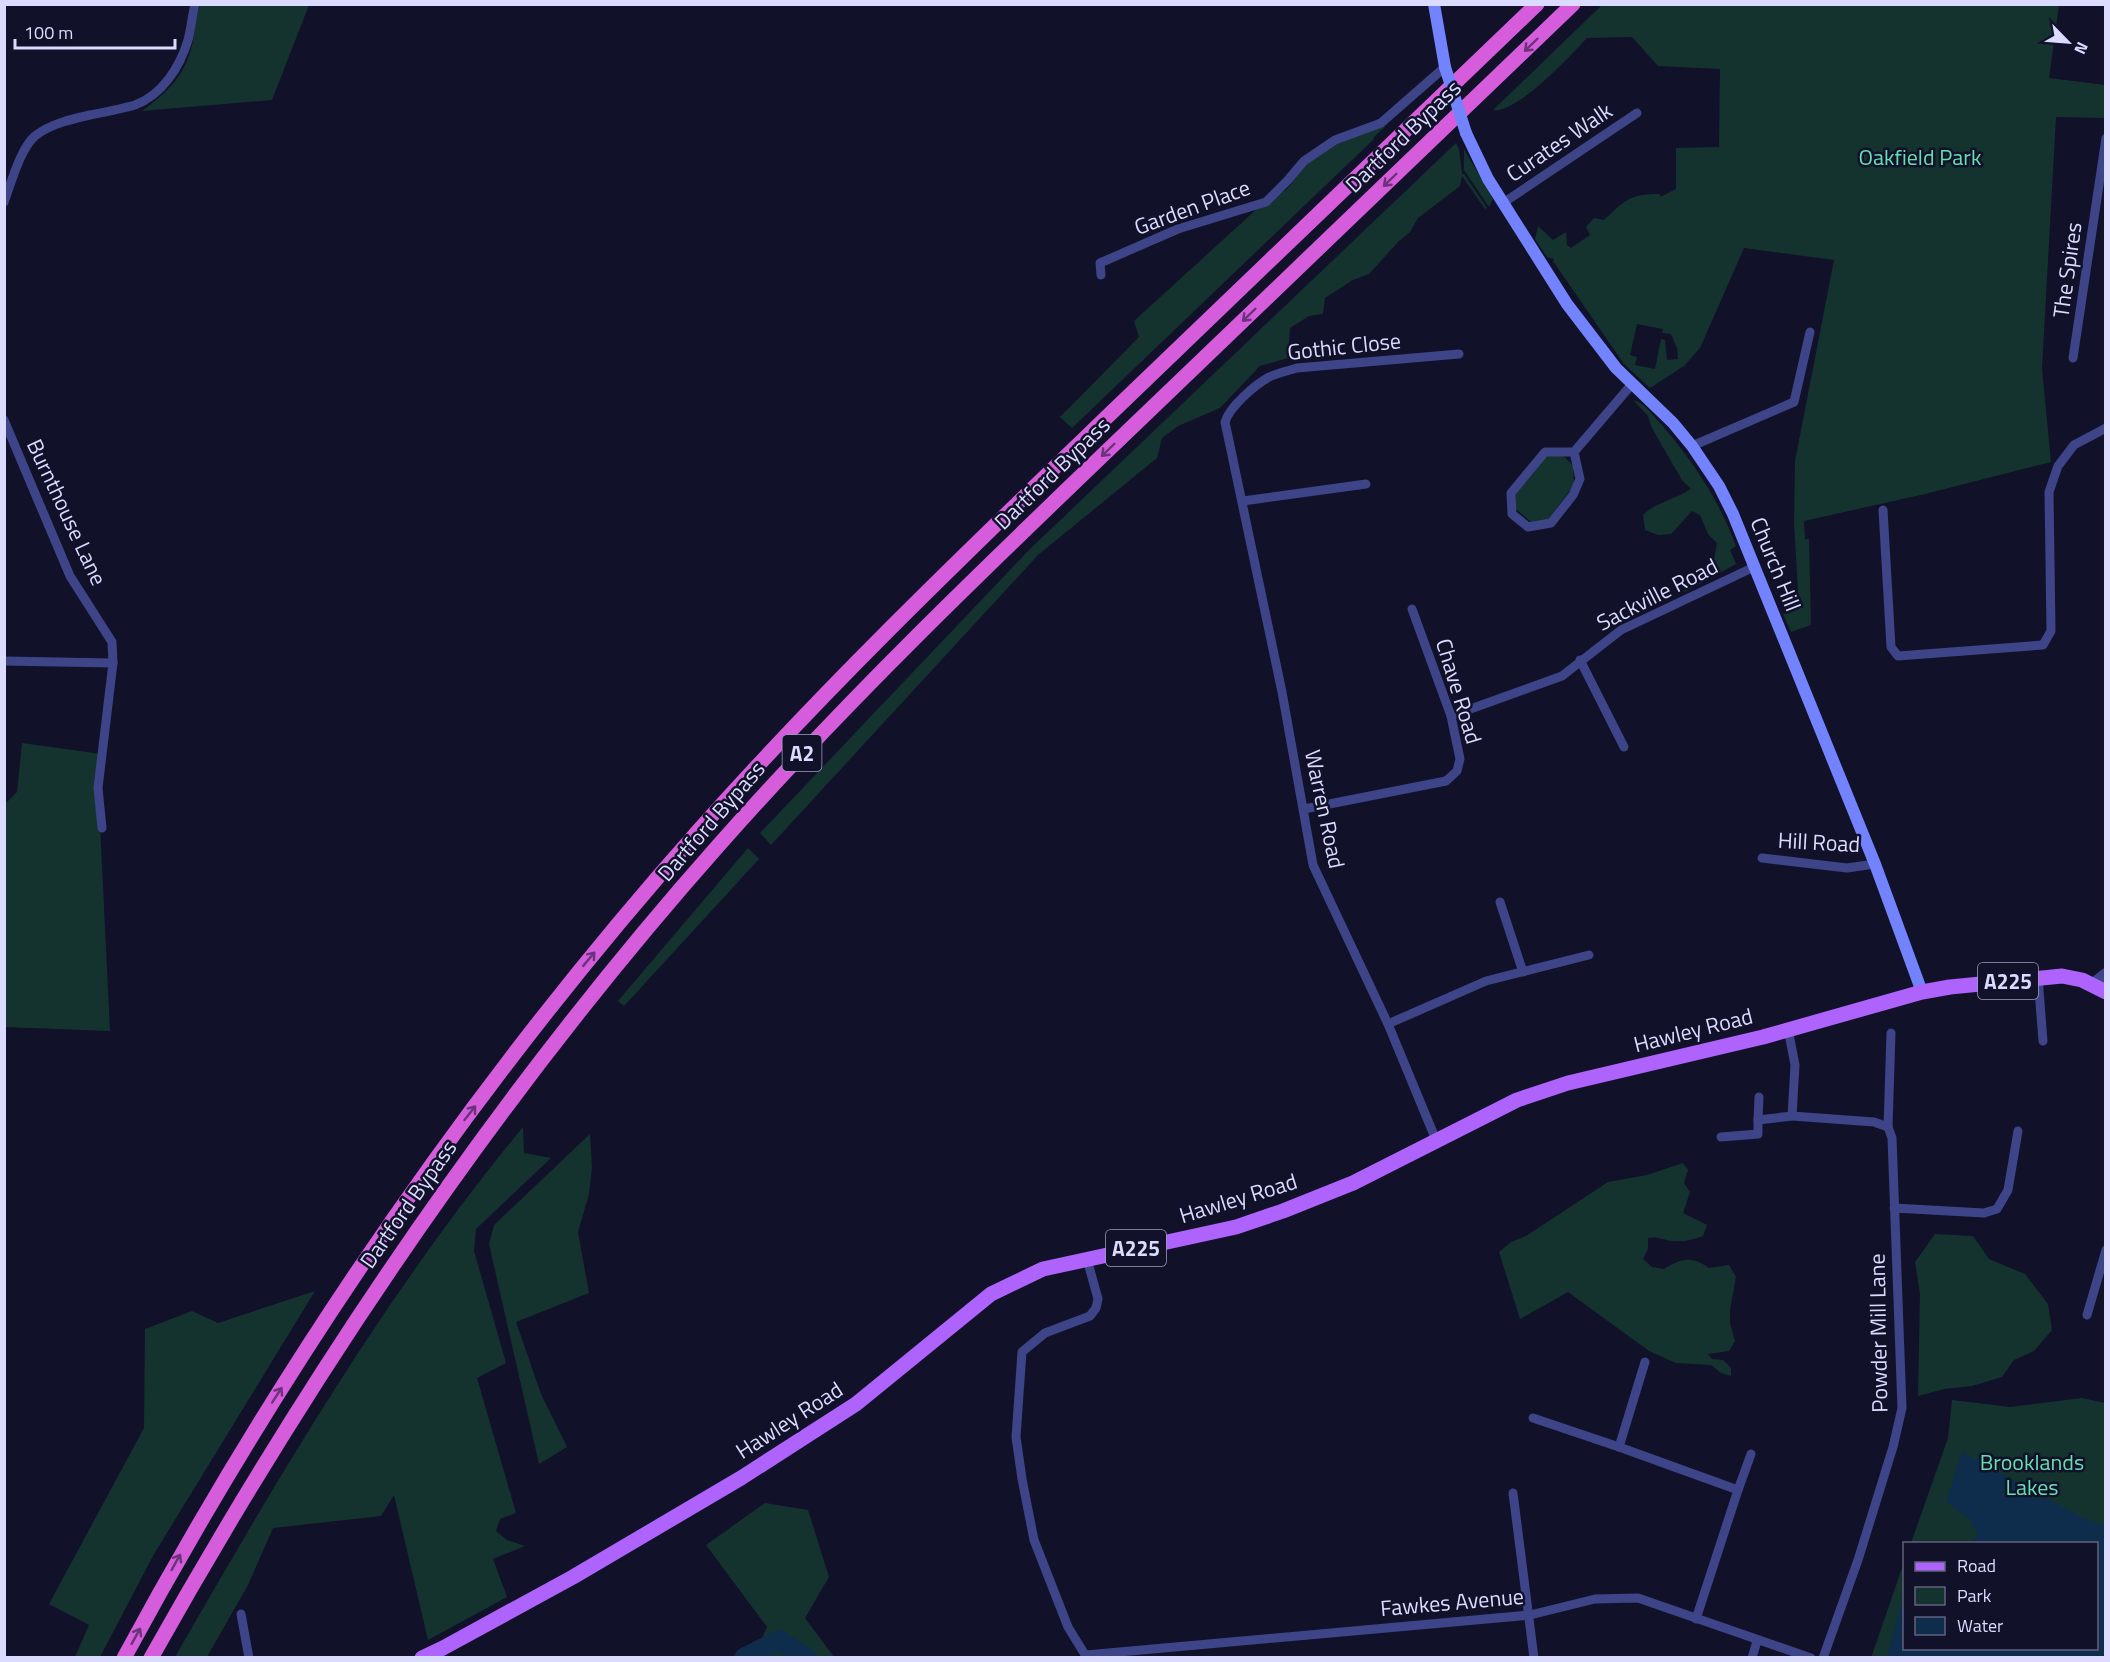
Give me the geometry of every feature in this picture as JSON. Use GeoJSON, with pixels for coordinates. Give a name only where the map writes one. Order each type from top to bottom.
{"type":"FeatureCollection","features":[{"type":"Feature","properties":{"kind":"highway","name":"Dartford Bypass"},"geometry":{"type":"LineString","coordinates":[[124,1658],[198,1523],[359,1268],[459,1127],[577,974],[695,834],[826,692],[931,586],[1537,4]]}},
{"type":"Feature","properties":{"kind":"highway","name":"Dartford Bypass"},"geometry":{"type":"LineString","coordinates":[[151,1658],[273,1447],[383,1278],[483,1136],[597,990],[715,850],[864,688],[962,591],[1573,4]]}},
{"type":"Feature","properties":{"kind":"main road","name":"Church Hill"},"geometry":{"type":"LineString","coordinates":[[1434,4],[1445,67],[1466,133],[1488,179],[1567,304],[1616,368],[1673,423],[1692,446],[1719,486],[1733,514],[1875,864],[1922,992]]}},
{"type":"Feature","properties":{"kind":"main road","name":"Hawley Road"},"geometry":{"type":"LineString","coordinates":[[422,1658],[573,1577],[751,1472],[856,1404],[991,1294],[1043,1269],[1236,1227],[1283,1211],[1353,1182],[1517,1100],[1568,1083],[1658,1063],[1696,1051],[1755,1039],[1922,992],[2062,976],[2082,980],[2099,988]]}},
{"type":"Feature","properties":{"kind":"street"},"geometry":{"type":"LineString","coordinates":[[4,202],[15,171],[28,144],[35,137],[52,127],[76,118],[135,105],[150,97],[170,79],[188,42],[195,4]]}},
{"type":"Feature","properties":{"kind":"street","name":"Garden Place"},"geometry":{"type":"LineString","coordinates":[[1101,275],[1100,263],[1178,229],[1266,202],[1304,161],[1335,140],[1381,123],[1445,67]]}},
{"type":"Feature","properties":{"kind":"street","name":"Curates Walk"},"geometry":{"type":"LineString","coordinates":[[1503,203],[1637,114]]}},
{"type":"Feature","properties":{"kind":"street","name":"The Spires"},"geometry":{"type":"LineString","coordinates":[[2073,358],[2106,138]]}},
{"type":"Feature","properties":{"kind":"street"},"geometry":{"type":"LineString","coordinates":[[2098,187],[2106,179]]}},
{"type":"Feature","properties":{"kind":"street"},"geometry":{"type":"LineString","coordinates":[[1692,446],[1794,402],[1809,332]]}},
{"type":"Feature","properties":{"kind":"street","name":"Gothic Close"},"geometry":{"type":"LineString","coordinates":[[1227,429],[1225,422],[1235,406],[1263,381],[1281,372],[1297,368],[1459,354]]}},
{"type":"Feature","properties":{"kind":"street"},"geometry":{"type":"LineString","coordinates":[[1574,452],[1580,479],[1573,495],[1551,523],[1528,527],[1512,514],[1511,493],[1545,452],[1574,452],[1632,384]]}},
{"type":"Feature","properties":{"kind":"street","name":"Burnthouse Lane"},"geometry":{"type":"LineString","coordinates":[[4,420],[70,576],[112,642],[113,663],[98,788],[102,828]]}},
{"type":"Feature","properties":{"kind":"street"},"geometry":{"type":"LineString","coordinates":[[1883,510],[1891,647],[1898,656],[2043,645],[2051,631],[2049,492],[2058,466],[2074,445],[2106,428]]}},
{"type":"Feature","properties":{"kind":"street","name":"Warren Road"},"geometry":{"type":"LineString","coordinates":[[1227,429],[1304,809],[1313,865],[1388,1024],[1436,1140]]}},
{"type":"Feature","properties":{"kind":"street"},"geometry":{"type":"LineString","coordinates":[[1243,501],[1365,484]]}},
{"type":"Feature","properties":{"kind":"street","name":"Sackville Road"},"geometry":{"type":"LineString","coordinates":[[1451,716],[1563,676],[1580,660],[1621,630],[1754,567]]}},
{"type":"Feature","properties":{"kind":"street","name":"Chave Road"},"geometry":{"type":"LineString","coordinates":[[1304,809],[1446,781],[1457,771],[1460,759],[1451,716],[1412,609]]}},
{"type":"Feature","properties":{"kind":"street"},"geometry":{"type":"LineString","coordinates":[[4,660],[113,663]]}},
{"type":"Feature","properties":{"kind":"street","name":"Sackville Road"},"geometry":{"type":"LineString","coordinates":[[1580,660],[1624,747]]}},
{"type":"Feature","properties":{"kind":"street","name":"Hill Road"},"geometry":{"type":"LineString","coordinates":[[1762,858],[1847,868],[1875,864]]}},
{"type":"Feature","properties":{"kind":"street"},"geometry":{"type":"LineString","coordinates":[[1500,902],[1523,972]]}},
{"type":"Feature","properties":{"kind":"street"},"geometry":{"type":"LineString","coordinates":[[1388,1024],[1486,981],[1589,955]]}},
{"type":"Feature","properties":{"kind":"street"},"geometry":{"type":"LineString","coordinates":[[2099,988],[2106,974]]}},
{"type":"Feature","properties":{"kind":"street"},"geometry":{"type":"LineString","coordinates":[[2038,977],[2043,1041]]}},
{"type":"Feature","properties":{"kind":"street"},"geometry":{"type":"LineString","coordinates":[[1788,1029],[1795,1065],[1792,1116]]}},
{"type":"Feature","properties":{"kind":"street","name":"Powder Mill Lane"},"geometry":{"type":"LineString","coordinates":[[1823,1658],[1858,1560],[1900,1422],[1902,1408],[1892,1138],[1888,1127],[1891,1033]]}},
{"type":"Feature","properties":{"kind":"street"},"geometry":{"type":"LineString","coordinates":[[1721,1137],[1758,1134],[1759,1098]]}},
{"type":"Feature","properties":{"kind":"street"},"geometry":{"type":"LineString","coordinates":[[1758,1120],[1792,1116],[1874,1122],[1888,1127]]}},
{"type":"Feature","properties":{"kind":"street"},"geometry":{"type":"LineString","coordinates":[[1894,1208],[1984,1213],[1997,1209],[2008,1190],[2018,1131]]}},
{"type":"Feature","properties":{"kind":"street"},"geometry":{"type":"LineString","coordinates":[[2087,1315],[2106,1250]]}},
{"type":"Feature","properties":{"kind":"street"},"geometry":{"type":"LineString","coordinates":[[1086,1656],[1068,1627],[1034,1540],[1016,1437],[1022,1352],[1045,1333],[1090,1316],[1096,1308],[1098,1299],[1087,1259]]}},
{"type":"Feature","properties":{"kind":"street"},"geometry":{"type":"LineString","coordinates":[[1619,1447],[1645,1362]]}},
{"type":"Feature","properties":{"kind":"street"},"geometry":{"type":"LineString","coordinates":[[1533,1418],[1738,1490]]}},
{"type":"Feature","properties":{"kind":"street"},"geometry":{"type":"LineString","coordinates":[[1696,1619],[1751,1454]]}},
{"type":"Feature","properties":{"kind":"street"},"geometry":{"type":"LineString","coordinates":[[1513,1493],[1534,1658]]}},
{"type":"Feature","properties":{"kind":"street","name":"Fawkes Avenue"},"geometry":{"type":"LineString","coordinates":[[1086,1656],[1530,1615],[1595,1599],[1638,1599],[1811,1658]]}},
{"type":"Feature","properties":{"kind":"street"},"geometry":{"type":"LineString","coordinates":[[241,1614],[249,1658]]}},
{"type":"Feature","properties":{"kind":"street"},"geometry":{"type":"LineString","coordinates":[[1752,1658],[1758,1641]]}},
{"type":"Feature","properties":{"kind":"green space"},"geometry":{"type":"Polygon","coordinates":[[[200,5],[309,5],[272,100],[142,111],[168,89],[186,64],[200,5]]]}},
{"type":"Feature","properties":{"kind":"green space","name":"Oakfield Park"},"geometry":{"type":"Polygon","coordinates":[[[1602,5],[2059,5],[2049,78],[2105,85],[2105,118],[2056,117],[2042,368],[2051,462],[1925,494],[1804,521],[1805,539],[1809,539],[1811,625],[1791,632],[1783,614],[1799,608],[1794,523],[1795,461],[1834,260],[1744,248],[1700,348],[1684,366],[1650,388],[1624,364],[1553,261],[1554,259],[1547,257],[1535,239],[1538,226],[1553,240],[1566,232],[1567,245],[1571,248],[1590,235],[1586,227],[1594,218],[1604,220],[1623,203],[1635,197],[1660,194],[1660,197],[1676,189],[1676,148],[1719,147],[1720,69],[1658,66],[1632,37],[1587,38],[1543,82],[1516,103],[1503,109],[1493,110],[1602,5]],[[1637,324],[1630,355],[1637,357],[1635,365],[1655,369],[1661,339],[1665,340],[1667,360],[1678,359],[1677,348],[1671,334],[1662,333],[1663,329],[1637,324]]]}},
{"type":"Feature","properties":{"kind":"green space"},"geometry":{"type":"Polygon","coordinates":[[[1386,126],[1072,428],[1060,417],[1139,337],[1134,321],[1259,207],[1287,189],[1310,161],[1329,147],[1386,126]]]}},
{"type":"Feature","properties":{"kind":"green space"},"geometry":{"type":"Polygon","coordinates":[[[1456,143],[1459,149],[1462,174],[1487,208],[1485,209],[1462,176],[1460,186],[1418,218],[1410,232],[1369,274],[1353,280],[1325,298],[1323,314],[1309,316],[1290,328],[1288,358],[1260,366],[1220,408],[1178,426],[1162,438],[1157,458],[1038,555],[771,845],[760,833],[1030,549],[1456,143]]]}},
{"type":"Feature","properties":{"kind":"green space"},"geometry":{"type":"Polygon","coordinates":[[[1464,149],[1493,199],[1489,207],[1464,170],[1464,149]]]}},
{"type":"Feature","properties":{"kind":"green space"},"geometry":{"type":"Polygon","coordinates":[[[1633,400],[1641,403],[1652,413],[1694,467],[1722,513],[1736,546],[1730,550],[1736,564],[1685,592],[1682,584],[1689,583],[1712,570],[1717,543],[1708,534],[1700,515],[1692,511],[1671,534],[1658,535],[1645,530],[1643,515],[1691,489],[1682,480],[1651,426],[1648,416],[1633,400]]]}},
{"type":"Feature","properties":{"kind":"green space"},"geometry":{"type":"Polygon","coordinates":[[[1547,455],[1563,455],[1573,466],[1574,485],[1547,521],[1532,523],[1516,509],[1516,492],[1547,455]]]}},
{"type":"Feature","properties":{"kind":"green space"},"geometry":{"type":"Polygon","coordinates":[[[22,743],[101,754],[100,824],[110,1031],[5,1027],[5,804],[17,792],[22,743]]]}},
{"type":"Feature","properties":{"kind":"green space"},"geometry":{"type":"Polygon","coordinates":[[[748,848],[759,859],[624,1006],[618,1001],[748,848]]]}},
{"type":"Feature","properties":{"kind":"green space"},"geometry":{"type":"Polygon","coordinates":[[[523,1127],[524,1153],[551,1158],[476,1229],[474,1251],[506,1363],[477,1378],[516,1513],[500,1519],[496,1531],[507,1540],[525,1546],[493,1559],[507,1597],[428,1640],[394,1495],[381,1516],[273,1528],[248,1585],[207,1657],[175,1657],[296,1452],[381,1318],[426,1253],[523,1127]]]}},
{"type":"Feature","properties":{"kind":"green space"},"geometry":{"type":"Polygon","coordinates":[[[590,1134],[592,1167],[589,1194],[578,1232],[589,1293],[516,1322],[541,1394],[567,1447],[539,1464],[489,1244],[494,1225],[590,1134]]]}},
{"type":"Feature","properties":{"kind":"green space"},"geometry":{"type":"Polygon","coordinates":[[[1683,1163],[1688,1170],[1684,1183],[1690,1192],[1683,1213],[1707,1225],[1703,1236],[1681,1241],[1648,1238],[1648,1249],[1643,1259],[1652,1267],[1664,1269],[1686,1260],[1692,1260],[1709,1268],[1729,1265],[1736,1277],[1730,1310],[1730,1323],[1735,1341],[1729,1351],[1708,1354],[1712,1359],[1723,1360],[1731,1368],[1731,1376],[1721,1373],[1711,1365],[1676,1363],[1649,1351],[1568,1292],[1520,1319],[1499,1252],[1511,1242],[1526,1236],[1608,1182],[1647,1175],[1683,1163]]]}},
{"type":"Feature","properties":{"kind":"green space"},"geometry":{"type":"Polygon","coordinates":[[[1935,1234],[1973,1236],[1989,1259],[2025,1274],[2048,1304],[2052,1330],[2034,1351],[2014,1360],[2002,1377],[1972,1386],[1944,1389],[1918,1396],[1920,1294],[1915,1262],[1935,1234]]]}},
{"type":"Feature","properties":{"kind":"green space"},"geometry":{"type":"Polygon","coordinates":[[[315,1291],[154,1554],[100,1657],[75,1657],[89,1625],[49,1604],[144,1428],[145,1329],[192,1311],[218,1323],[315,1291]]]}},
{"type":"Feature","properties":{"kind":"green space","name":"Brooklands Lakes"},"geometry":{"type":"Polygon","coordinates":[[[2082,1398],[2105,1403],[2105,1657],[1871,1658],[1903,1565],[1903,1650],[2098,1650],[2098,1542],[1911,1542],[1948,1438],[1952,1400],[2010,1407],[2082,1398]]]}},
{"type":"Feature","properties":{"kind":"green space"},"geometry":{"type":"Polygon","coordinates":[[[765,1503],[808,1510],[829,1577],[805,1618],[834,1657],[753,1657],[767,1627],[706,1545],[765,1503]]]}},
{"type":"Feature","properties":{"kind":"water"},"geometry":{"type":"Polygon","coordinates":[[[1962,1452],[2081,1517],[2105,1526],[2105,1657],[1887,1657],[1903,1597],[1903,1650],[2098,1650],[2098,1542],[1970,1542],[1978,1536],[1970,1519],[1946,1502],[1962,1452]]]}},
{"type":"Feature","properties":{"kind":"waterway"},"geometry":{"type":"LineString","coordinates":[[744,1658],[779,1640],[807,1658]]}}]}
